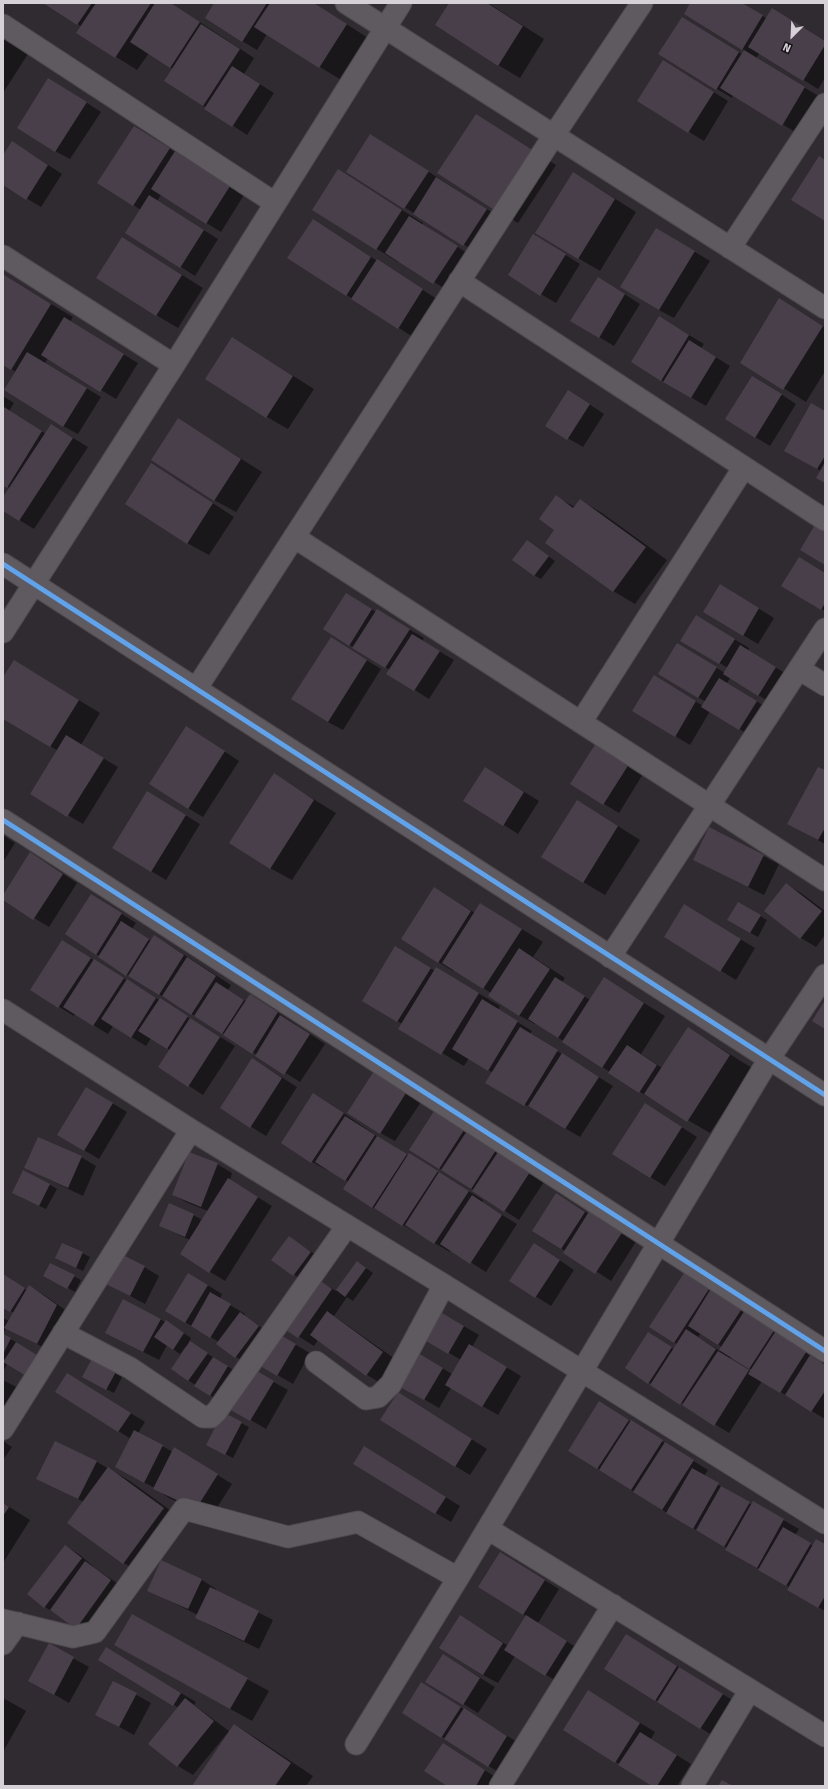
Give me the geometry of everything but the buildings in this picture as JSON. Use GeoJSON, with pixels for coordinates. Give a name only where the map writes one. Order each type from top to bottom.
{"type":"FeatureCollection","features":[{"type":"Feature","properties":{"kind":"street"},"geometry":{"type":"LineString","coordinates":[[346,3],[386,27],[825,308]]}},
{"type":"Feature","properties":{"kind":"street"},"geometry":{"type":"LineString","coordinates":[[3,632],[174,365],[401,3]]}},
{"type":"Feature","properties":{"kind":"street"},"geometry":{"type":"LineString","coordinates":[[196,689],[459,281],[642,3]]}},
{"type":"Feature","properties":{"kind":"street"},"geometry":{"type":"LineString","coordinates":[[3,25],[275,203]]}},
{"type":"Feature","properties":{"kind":"street"},"geometry":{"type":"LineString","coordinates":[[730,248],[825,104]]}},
{"type":"Feature","properties":{"kind":"street"},"geometry":{"type":"LineString","coordinates":[[3,256],[174,365]]}},
{"type":"Feature","properties":{"kind":"street"},"geometry":{"type":"LineString","coordinates":[[459,281],[825,520]]}},
{"type":"Feature","properties":{"kind":"street"},"geometry":{"type":"LineString","coordinates":[[581,722],[744,467]]}},
{"type":"Feature","properties":{"kind":"street"},"geometry":{"type":"LineString","coordinates":[[294,537],[825,880]]}},
{"type":"Feature","properties":{"kind":"street"},"geometry":{"type":"LineString","coordinates":[[3,564],[825,1095]]}},
{"type":"Feature","properties":{"kind":"street"},"geometry":{"type":"LineString","coordinates":[[610,957],[825,629]]}},
{"type":"Feature","properties":{"kind":"street"},"geometry":{"type":"LineString","coordinates":[[799,669],[825,685]]}},
{"type":"Feature","properties":{"kind":"street"},"geometry":{"type":"LineString","coordinates":[[3,820],[825,1351]]}},
{"type":"Feature","properties":{"kind":"street"},"geometry":{"type":"LineString","coordinates":[[356,1744],[488,1529],[769,1059],[825,975]]}},
{"type":"Feature","properties":{"kind":"street"},"geometry":{"type":"LineString","coordinates":[[3,1010],[191,1130],[444,1285],[825,1523]]}},
{"type":"Feature","properties":{"kind":"street"},"geometry":{"type":"LineString","coordinates":[[3,1430],[191,1130]]}},
{"type":"Feature","properties":{"kind":"street"},"geometry":{"type":"LineString","coordinates":[[63,1333],[130,1368],[203,1416],[211,1417],[217,1411],[346,1226]]}},
{"type":"Feature","properties":{"kind":"street"},"geometry":{"type":"LineString","coordinates":[[316,1362],[366,1399],[378,1397],[391,1384],[444,1285]]}},
{"type":"Feature","properties":{"kind":"street"},"geometry":{"type":"LineString","coordinates":[[3,1644],[11,1622],[73,1637],[95,1632],[184,1509],[288,1537],[358,1522],[458,1578]]}},
{"type":"Feature","properties":{"kind":"street"},"geometry":{"type":"LineString","coordinates":[[488,1529],[825,1736]]}},
{"type":"Feature","properties":{"kind":"street"},"geometry":{"type":"LineString","coordinates":[[500,1786],[613,1605]]}},
{"type":"Feature","properties":{"kind":"street"},"geometry":{"type":"LineString","coordinates":[[692,1786],[750,1690]]}},
{"type":"Feature","properties":{"kind":"cycle path"},"geometry":{"type":"LineString","coordinates":[[3,564],[825,1095]]}},
{"type":"Feature","properties":{"kind":"cycle path"},"geometry":{"type":"LineString","coordinates":[[3,820],[825,1351]]}}]}
